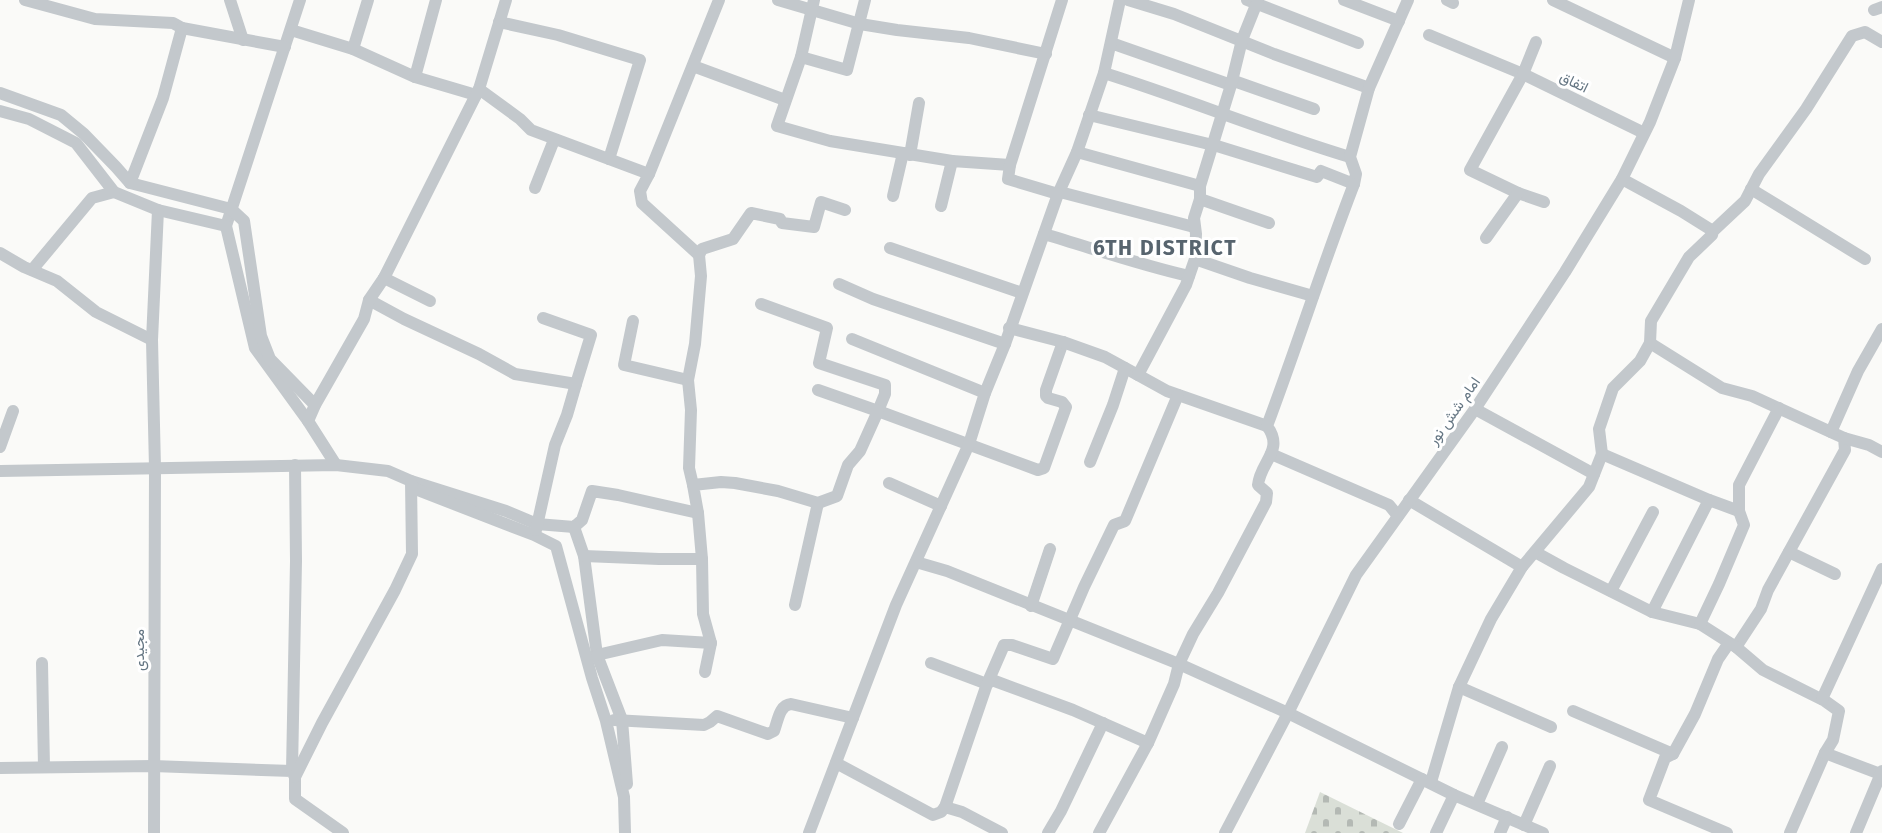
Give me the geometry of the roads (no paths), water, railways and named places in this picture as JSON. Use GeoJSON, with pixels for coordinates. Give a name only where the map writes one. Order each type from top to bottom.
{"type":"FeatureCollection","features":[{"type":"Feature","properties":{"kind":"street"},"geometry":{"type":"LineString","coordinates":[[25,0],[95,19],[173,23],[182,28],[285,47]]}},
{"type":"Feature","properties":{"kind":"street"},"geometry":{"type":"LineString","coordinates":[[230,0],[243,40]]}},
{"type":"Feature","properties":{"kind":"street"},"geometry":{"type":"LineString","coordinates":[[300,0],[226,226],[255,348],[308,421],[336,465]]}},
{"type":"Feature","properties":{"kind":"street"},"geometry":{"type":"LineString","coordinates":[[354,49],[368,0]]}},
{"type":"Feature","properties":{"kind":"street"},"geometry":{"type":"LineString","coordinates":[[415,77],[436,0]]}},
{"type":"Feature","properties":{"kind":"street"},"geometry":{"type":"LineString","coordinates":[[308,421],[364,319],[369,300],[384,278],[477,92],[506,0]]}},
{"type":"Feature","properties":{"kind":"street"},"geometry":{"type":"LineString","coordinates":[[699,255],[642,203],[640,191],[649,174],[719,0]]}},
{"type":"Feature","properties":{"kind":"street"},"geometry":{"type":"LineString","coordinates":[[778,0],[813,5],[860,24],[969,38],[1046,54]]}},
{"type":"Feature","properties":{"kind":"street"},"geometry":{"type":"LineString","coordinates":[[801,57],[847,70],[865,0]]}},
{"type":"Feature","properties":{"kind":"street"},"geometry":{"type":"LineString","coordinates":[[1062,0],[1010,165],[1008,179],[1194,227]]}},
{"type":"Feature","properties":{"kind":"street"},"geometry":{"type":"LineString","coordinates":[[809,833],[896,605],[969,444],[985,393],[1059,193],[1077,152],[1104,73],[1120,0]]}},
{"type":"Feature","properties":{"kind":"street"},"geometry":{"type":"LineString","coordinates":[[1128,0],[1174,14],[1274,54],[1369,88]]}},
{"type":"Feature","properties":{"kind":"street"},"geometry":{"type":"LineString","coordinates":[[1344,0],[1371,4],[1399,21]]}},
{"type":"Feature","properties":{"kind":"street"},"geometry":{"type":"LineString","coordinates":[[1267,426],[1354,184],[1356,174],[1350,157],[1369,88],[1408,0]]}},
{"type":"Feature","properties":{"kind":"street"},"geometry":{"type":"LineString","coordinates":[[1553,0],[1675,58]]}},
{"type":"Feature","properties":{"kind":"street","name":"امام شش نور"},"geometry":{"type":"LineString","coordinates":[[1225,833],[1288,713],[1356,575],[1475,409],[1565,272],[1622,179],[1650,122],[1675,58],[1689,0]]}},
{"type":"Feature","properties":{"kind":"street"},"geometry":{"type":"LineString","coordinates":[[1138,375],[1186,285],[1195,259],[1194,218],[1212,145],[1254,1],[1358,43]]}},
{"type":"Feature","properties":{"kind":"street"},"geometry":{"type":"LineString","coordinates":[[813,5],[801,57],[777,126],[830,141],[907,154],[952,161],[1010,165]]}},
{"type":"Feature","properties":{"kind":"street"},"geometry":{"type":"LineString","coordinates":[[499,22],[558,35],[640,60],[609,159]]}},
{"type":"Feature","properties":{"kind":"street"},"geometry":{"type":"LineString","coordinates":[[130,183],[163,98],[182,28]]}},
{"type":"Feature","properties":{"kind":"street"},"geometry":{"type":"LineString","coordinates":[[291,30],[354,49],[415,77],[477,92],[520,118],[531,130],[649,174]]}},
{"type":"Feature","properties":{"kind":"street"},"geometry":{"type":"LineString","coordinates":[[1399,824],[1427,781],[1459,687],[1491,619],[1522,567],[1589,487],[1602,454],[1599,429],[1613,388],[1640,361],[1650,344],[1651,321],[1689,257],[1745,201],[1759,174],[1806,109],[1852,36],[1865,32],[1882,42]]}},
{"type":"Feature","properties":{"kind":"street","name":"اتفاق"},"geometry":{"type":"LineString","coordinates":[[1429,35],[1523,74],[1644,133]]}},
{"type":"Feature","properties":{"kind":"street"},"geometry":{"type":"LineString","coordinates":[[1536,42],[1523,74],[1470,170],[1518,193],[1544,202]]}},
{"type":"Feature","properties":{"kind":"street"},"geometry":{"type":"LineString","coordinates":[[1111,43],[1231,85]]}},
{"type":"Feature","properties":{"kind":"street"},"geometry":{"type":"LineString","coordinates":[[693,66],[785,100]]}},
{"type":"Feature","properties":{"kind":"street"},"geometry":{"type":"LineString","coordinates":[[1104,73],[1350,157]]}},
{"type":"Feature","properties":{"kind":"street"},"geometry":{"type":"LineString","coordinates":[[1231,85],[1234,81],[1314,109]]}},
{"type":"Feature","properties":{"kind":"street"},"geometry":{"type":"LineString","coordinates":[[0,93],[61,115],[84,134],[130,183],[231,208],[244,221],[261,336],[270,359],[315,405]]}},
{"type":"Feature","properties":{"kind":"street"},"geometry":{"type":"LineString","coordinates":[[893,196],[907,154],[919,103]]}},
{"type":"Feature","properties":{"kind":"street"},"geometry":{"type":"LineString","coordinates":[[0,111],[29,119],[76,143],[114,192],[158,210],[226,226]]}},
{"type":"Feature","properties":{"kind":"street"},"geometry":{"type":"LineString","coordinates":[[1089,115],[1212,145],[1317,177],[1321,171],[1354,184]]}},
{"type":"Feature","properties":{"kind":"street"},"geometry":{"type":"LineString","coordinates":[[535,188],[554,140]]}},
{"type":"Feature","properties":{"kind":"street"},"geometry":{"type":"LineString","coordinates":[[1077,152],[1200,192],[1269,223]]}},
{"type":"Feature","properties":{"kind":"street"},"geometry":{"type":"LineString","coordinates":[[942,206],[952,161]]}},
{"type":"Feature","properties":{"kind":"street"},"geometry":{"type":"LineString","coordinates":[[1622,179],[1713,231]]}},
{"type":"Feature","properties":{"kind":"street"},"geometry":{"type":"LineString","coordinates":[[1751,189],[1865,259]]}},
{"type":"Feature","properties":{"kind":"street"},"geometry":{"type":"LineString","coordinates":[[32,270],[92,198],[114,192]]}},
{"type":"Feature","properties":{"kind":"street"},"geometry":{"type":"LineString","coordinates":[[1486,238],[1518,193]]}},
{"type":"Feature","properties":{"kind":"street"},"geometry":{"type":"LineString","coordinates":[[705,672],[711,643],[703,614],[698,513],[689,468],[691,410],[688,380],[701,276],[699,255],[702,249],[733,239],[751,213],[780,219],[782,223],[814,227],[821,202],[845,210]]}},
{"type":"Feature","properties":{"kind":"street","name":"مجیدی"},"geometry":{"type":"LineString","coordinates":[[154,833],[155,468],[152,340],[158,210]]}},
{"type":"Feature","properties":{"kind":"street"},"geometry":{"type":"LineString","coordinates":[[1044,234],[1144,266],[1189,276]]}},
{"type":"Feature","properties":{"kind":"street"},"geometry":{"type":"LineString","coordinates":[[890,248],[1022,293]]}},
{"type":"Feature","properties":{"kind":"street"},"geometry":{"type":"LineString","coordinates":[[0,253],[57,281],[96,312],[152,340]]}},
{"type":"Feature","properties":{"kind":"street"},"geometry":{"type":"LineString","coordinates":[[1195,259],[1313,296]]}},
{"type":"Feature","properties":{"kind":"street"},"geometry":{"type":"LineString","coordinates":[[384,278],[430,301]]}},
{"type":"Feature","properties":{"kind":"street"},"geometry":{"type":"LineString","coordinates":[[839,284],[873,299],[1005,344]]}},
{"type":"Feature","properties":{"kind":"street"},"geometry":{"type":"LineString","coordinates":[[369,300],[515,374],[576,384]]}},
{"type":"Feature","properties":{"kind":"street"},"geometry":{"type":"LineString","coordinates":[[693,485],[735,483],[778,491],[818,503],[837,496],[848,465],[860,451],[885,394],[885,385],[819,363],[827,328],[761,304]]}},
{"type":"Feature","properties":{"kind":"street"},"geometry":{"type":"LineString","coordinates":[[536,530],[555,444],[567,415],[591,335],[543,318]]}},
{"type":"Feature","properties":{"kind":"street"},"geometry":{"type":"LineString","coordinates":[[633,321],[624,365],[688,380]]}},
{"type":"Feature","properties":{"kind":"street"},"geometry":{"type":"LineString","coordinates":[[1009,328],[1063,342],[1105,357],[1167,391],[1267,426],[1274,439],[1271,454],[1258,485],[1267,494],[1266,502],[1218,593],[1193,634],[1148,743],[1099,833]]}},
{"type":"Feature","properties":{"kind":"street"},"geometry":{"type":"LineString","coordinates":[[1830,432],[1858,371],[1882,329]]}},
{"type":"Feature","properties":{"kind":"street"},"geometry":{"type":"LineString","coordinates":[[852,339],[985,393]]}},
{"type":"Feature","properties":{"kind":"street"},"geometry":{"type":"LineString","coordinates":[[818,390],[1038,470],[1044,468],[1066,407],[1062,402],[1046,396],[1046,390],[1063,342]]}},
{"type":"Feature","properties":{"kind":"street"},"geometry":{"type":"LineString","coordinates":[[1650,344],[1722,388],[1752,396],[1844,438],[1869,445],[1882,453]]}},
{"type":"Feature","properties":{"kind":"street"},"geometry":{"type":"LineString","coordinates":[[1090,462],[1125,368]]}},
{"type":"Feature","properties":{"kind":"street"},"geometry":{"type":"LineString","coordinates":[[836,763],[933,815],[941,812],[945,807],[987,684],[1004,645],[1012,645],[1053,659],[1114,525],[1125,520],[1178,395]]}},
{"type":"Feature","properties":{"kind":"street"},"geometry":{"type":"LineString","coordinates":[[1700,624],[1744,525],[1739,511],[1739,484],[1779,408]]}},
{"type":"Feature","properties":{"kind":"street"},"geometry":{"type":"LineString","coordinates":[[1475,409],[1594,474]]}},
{"type":"Feature","properties":{"kind":"street"},"geometry":{"type":"LineString","coordinates":[[0,447],[13,411]]}},
{"type":"Feature","properties":{"kind":"street"},"geometry":{"type":"LineString","coordinates":[[1727,833],[1649,800],[1665,758],[1673,754],[1695,714],[1718,659],[1761,609],[1768,590],[1845,450],[1844,438]]}},
{"type":"Feature","properties":{"kind":"street"},"geometry":{"type":"LineString","coordinates":[[1271,454],[1389,505],[1398,516]]}},
{"type":"Feature","properties":{"kind":"street"},"geometry":{"type":"LineString","coordinates":[[1602,454],[1739,511]]}},
{"type":"Feature","properties":{"kind":"street"},"geometry":{"type":"LineString","coordinates":[[296,465],[295,799],[344,833]]}},
{"type":"Feature","properties":{"kind":"street"},"geometry":{"type":"LineString","coordinates":[[0,471],[336,465],[394,470],[410,484],[412,554],[395,590],[294,774]]}},
{"type":"Feature","properties":{"kind":"street"},"geometry":{"type":"LineString","coordinates":[[361,468],[506,511],[556,546],[606,721],[624,797],[625,833]]}},
{"type":"Feature","properties":{"kind":"street"},"geometry":{"type":"LineString","coordinates":[[890,483],[941,506]]}},
{"type":"Feature","properties":{"kind":"street"},"geometry":{"type":"LineString","coordinates":[[536,530],[574,527],[582,520],[592,491],[698,513]]}},
{"type":"Feature","properties":{"kind":"street"},"geometry":{"type":"LineString","coordinates":[[1409,500],[1522,567]]}},
{"type":"Feature","properties":{"kind":"street"},"geometry":{"type":"LineString","coordinates":[[1652,612],[1709,500]]}},
{"type":"Feature","properties":{"kind":"street"},"geometry":{"type":"LineString","coordinates":[[795,606],[818,503]]}},
{"type":"Feature","properties":{"kind":"street"},"geometry":{"type":"LineString","coordinates":[[1611,591],[1653,512]]}},
{"type":"Feature","properties":{"kind":"street"},"geometry":{"type":"LineString","coordinates":[[574,527],[584,556],[597,655],[622,720],[631,833]]}},
{"type":"Feature","properties":{"kind":"street"},"geometry":{"type":"LineString","coordinates":[[1031,606],[1050,549]]}},
{"type":"Feature","properties":{"kind":"street"},"geometry":{"type":"LineString","coordinates":[[1535,552],[1652,612],[1700,624],[1732,645],[1763,670],[1822,699],[1839,711],[1833,740],[1825,753],[1790,833]]}},
{"type":"Feature","properties":{"kind":"street"},"geometry":{"type":"LineString","coordinates":[[1789,552],[1835,574]]}},
{"type":"Feature","properties":{"kind":"street"},"geometry":{"type":"LineString","coordinates":[[584,556],[659,560],[702,559]]}},
{"type":"Feature","properties":{"kind":"street"},"geometry":{"type":"LineString","coordinates":[[916,562],[947,570],[1031,606],[1179,664],[1288,713],[1454,795],[1543,833]]}},
{"type":"Feature","properties":{"kind":"street"},"geometry":{"type":"LineString","coordinates":[[1822,699],[1882,569]]}},
{"type":"Feature","properties":{"kind":"street"},"geometry":{"type":"LineString","coordinates":[[597,655],[662,640],[711,643]]}},
{"type":"Feature","properties":{"kind":"street"},"geometry":{"type":"LineString","coordinates":[[42,663],[44,767]]}},
{"type":"Feature","properties":{"kind":"street"},"geometry":{"type":"LineString","coordinates":[[931,663],[987,684]]}},
{"type":"Feature","properties":{"kind":"street"},"geometry":{"type":"LineString","coordinates":[[987,684],[992,680],[1148,743]]}},
{"type":"Feature","properties":{"kind":"street"},"geometry":{"type":"LineString","coordinates":[[1459,687],[1551,727]]}},
{"type":"Feature","properties":{"kind":"street"},"geometry":{"type":"LineString","coordinates":[[606,721],[704,725],[717,716],[768,734],[774,731],[782,708],[791,704],[853,718]]}},
{"type":"Feature","properties":{"kind":"street"},"geometry":{"type":"LineString","coordinates":[[1573,711],[1673,754]]}},
{"type":"Feature","properties":{"kind":"street"},"geometry":{"type":"LineString","coordinates":[[1048,833],[1103,723]]}},
{"type":"Feature","properties":{"kind":"street"},"geometry":{"type":"LineString","coordinates":[[1477,804],[1502,747]]}},
{"type":"Feature","properties":{"kind":"street"},"geometry":{"type":"LineString","coordinates":[[1825,753],[1881,772],[1856,833]]}},
{"type":"Feature","properties":{"kind":"street"},"geometry":{"type":"LineString","coordinates":[[0,768],[153,766],[294,774]]}},
{"type":"Feature","properties":{"kind":"street"},"geometry":{"type":"LineString","coordinates":[[1524,825],[1550,766]]}},
{"type":"Feature","properties":{"kind":"street"},"geometry":{"type":"LineString","coordinates":[[1436,833],[1454,795]]}},
{"type":"Feature","properties":{"kind":"street"},"geometry":{"type":"LineString","coordinates":[[945,807],[962,812],[982,828],[1002,833]]}},
{"type":"Feature","properties":{"kind":"street"},"geometry":{"type":"LineString","coordinates":[[1500,833],[1507,817]]}},
{"type":"Feature","properties":{"kind":"district","name":"6TH DISTRICT"},"geometry":{"type":"Point","coordinates":[1165,248]}}]}
